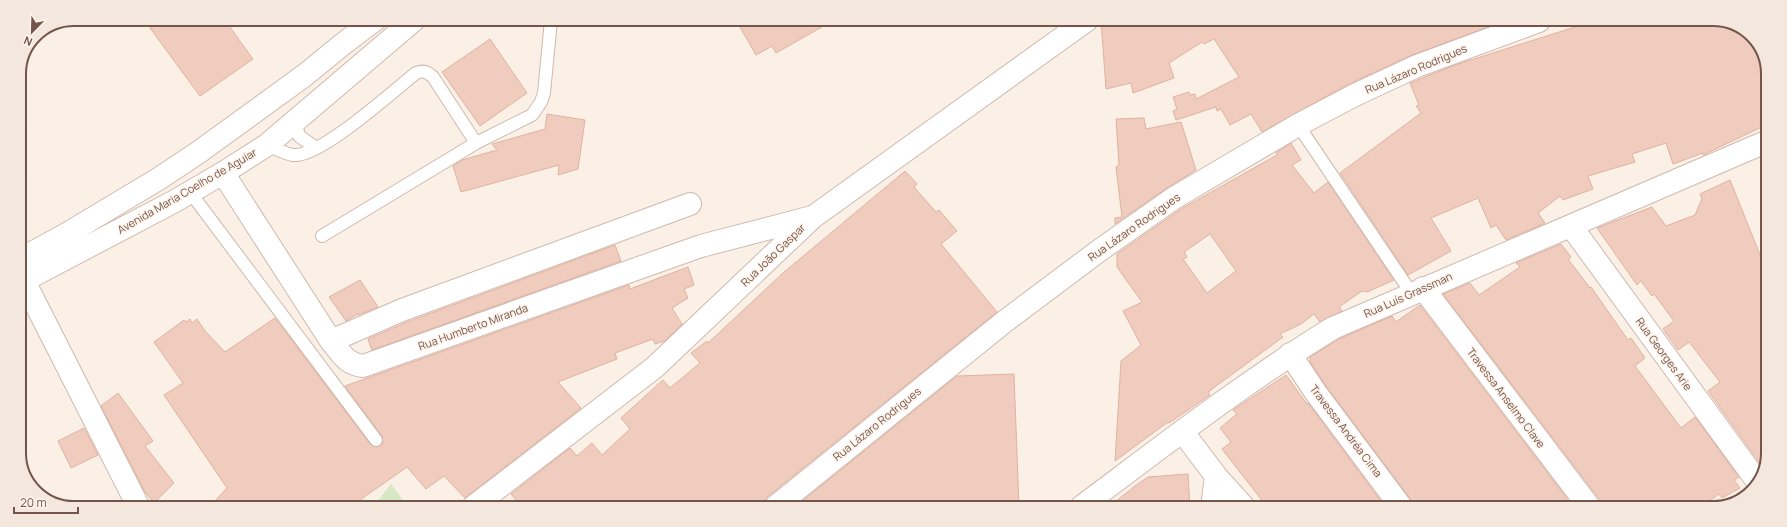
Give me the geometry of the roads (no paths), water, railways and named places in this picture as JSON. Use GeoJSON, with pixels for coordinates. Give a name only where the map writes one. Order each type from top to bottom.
{"type":"FeatureCollection","features":[{"type":"Feature","properties":{"kind":"street"},"geometry":{"type":"LineString","coordinates":[[26,256],[65,235],[160,178],[305,75],[367,26]]}},
{"type":"Feature","properties":{"kind":"street","name":"Avenida Maria Coelho de Aguiar"},"geometry":{"type":"LineString","coordinates":[[26,280],[190,192],[259,150],[407,26]]}},
{"type":"Feature","properties":{"kind":"street","name":"Rua João Gaspar"},"geometry":{"type":"LineString","coordinates":[[481,501],[655,367],[813,216],[1079,26]]}},
{"type":"Feature","properties":{"kind":"street","name":"Rua Lázaro Rodrigues"},"geometry":{"type":"LineString","coordinates":[[782,501],[1004,322],[1100,250],[1174,198],[1298,125],[1355,95],[1417,66],[1525,26]]}},
{"type":"Feature","properties":{"kind":"street"},"geometry":{"type":"LineString","coordinates":[[259,150],[343,44]]}},
{"type":"Feature","properties":{"kind":"street","name":"Rua Luís Grassman"},"geometry":{"type":"LineString","coordinates":[[1089,501],[1182,431],[1290,354],[1333,328],[1761,144]]}},
{"type":"Feature","properties":{"kind":"street","name":"Rua Humberto Miranda"},"geometry":{"type":"LineString","coordinates":[[223,173],[331,341],[348,362],[353,365],[363,366],[701,246],[813,216]]}},
{"type":"Feature","properties":{"kind":"street"},"geometry":{"type":"LineString","coordinates":[[331,341],[350,331],[402,310],[690,204]]}},
{"type":"Feature","properties":{"kind":"street","name":"Rua Georges Arie"},"geometry":{"type":"LineString","coordinates":[[1571,226],[1754,478]]}},
{"type":"Feature","properties":{"kind":"street"},"geometry":{"type":"LineString","coordinates":[[26,290],[135,501]]}},
{"type":"Feature","properties":{"kind":"street","name":"Travessa Anselmo Clave"},"geometry":{"type":"LineString","coordinates":[[1418,291],[1584,501]]}},
{"type":"Feature","properties":{"kind":"street","name":"Travessa Andréa Cima"},"geometry":{"type":"LineString","coordinates":[[1290,354],[1316,393],[1397,501]]}},
{"type":"Feature","properties":{"kind":"street"},"geometry":{"type":"LineString","coordinates":[[1182,431],[1216,476],[1238,501]]}},
{"type":"Feature","properties":{"kind":"street"},"geometry":{"type":"LineString","coordinates":[[1213,501],[1216,476]]}},
{"type":"Feature","properties":{"kind":"lane"},"geometry":{"type":"LineString","coordinates":[[322,236],[476,143],[532,115],[541,102],[545,81],[550,26]]}},
{"type":"Feature","properties":{"kind":"lane"},"geometry":{"type":"LineString","coordinates":[[259,150],[293,155],[305,153],[316,148],[334,138],[416,73],[422,71],[427,72],[433,77],[476,143]]}},
{"type":"Feature","properties":{"kind":"lane"},"geometry":{"type":"LineString","coordinates":[[295,121],[299,136],[316,148]]}},
{"type":"Feature","properties":{"kind":"lane"},"geometry":{"type":"LineString","coordinates":[[1298,125],[1418,291]]}},
{"type":"Feature","properties":{"kind":"lane"},"geometry":{"type":"LineString","coordinates":[[190,192],[376,440]]}}]}
